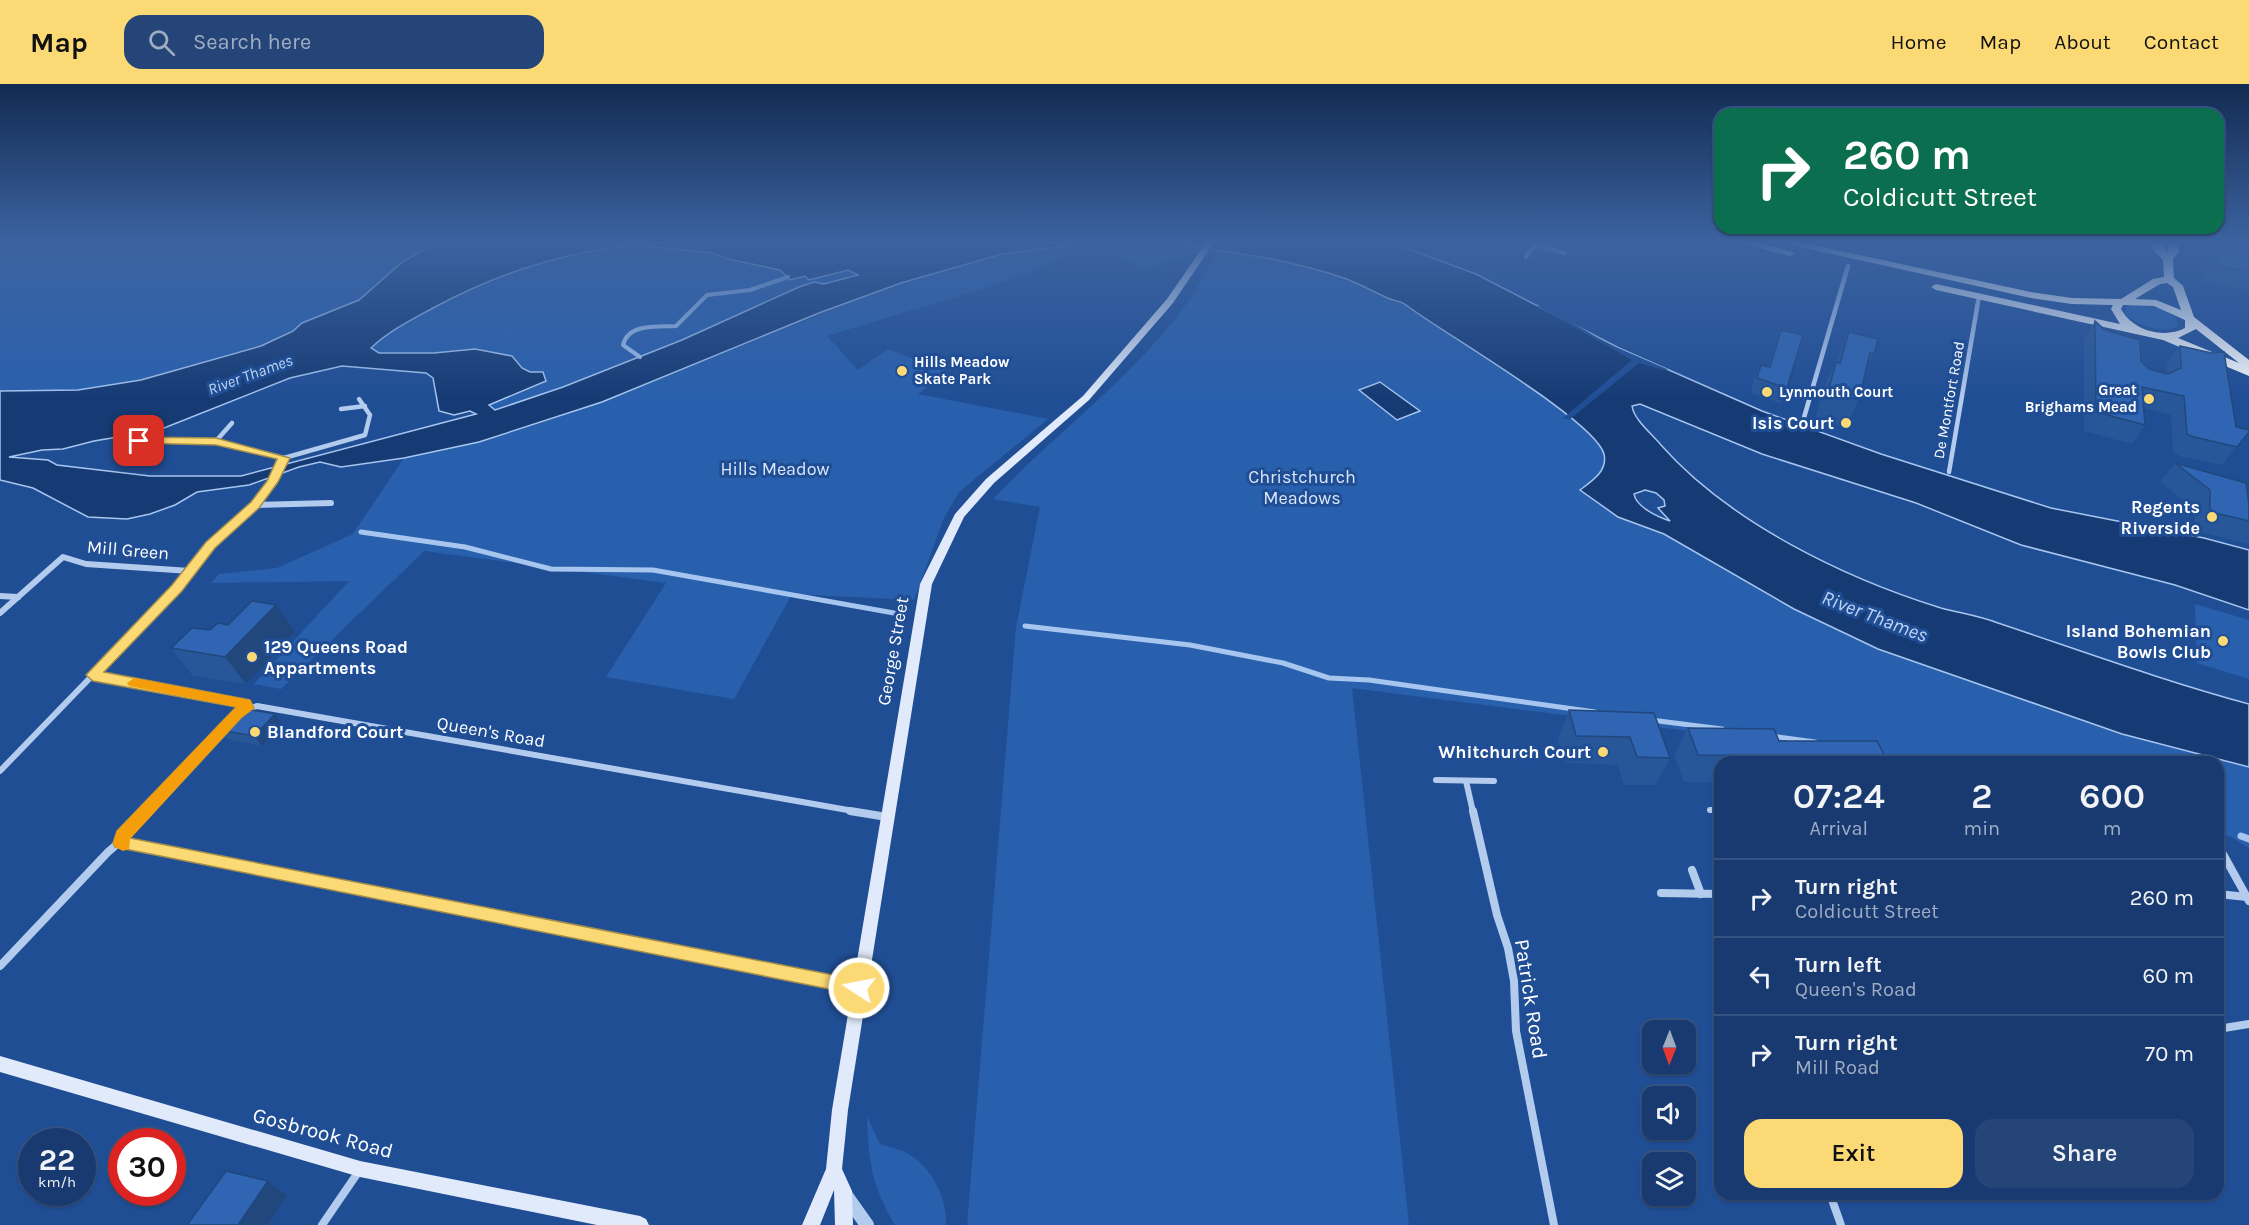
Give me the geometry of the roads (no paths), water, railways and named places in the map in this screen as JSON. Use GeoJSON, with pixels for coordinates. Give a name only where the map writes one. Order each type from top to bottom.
{"type":"FeatureCollection","features":[{"type":"Feature","properties":{"kind":"main road","name":"George Street"},"geometry":{"type":"LineString","coordinates":[[811,1225],[834,1169],[840,1110],[859,988],[926,584],[959,516],[990,481],[1086,398],[1175,294]]}},
{"type":"Feature","properties":{"kind":"main road"},"geometry":{"type":"LineString","coordinates":[[1971,294],[2165,337],[2249,372]]}},
{"type":"Feature","properties":{"kind":"main road"},"geometry":{"type":"LineString","coordinates":[[2027,294],[2072,301],[2156,303],[2190,320],[2249,366]]}},
{"type":"Feature","properties":{"kind":"main road"},"geometry":{"type":"LineString","coordinates":[[2134,294],[2116,305],[2117,313],[2129,324],[2144,332]]}},
{"type":"Feature","properties":{"kind":"main road"},"geometry":{"type":"LineString","coordinates":[[2165,337],[2188,332],[2190,320],[2181,294]]}},
{"type":"Feature","properties":{"kind":"main road","name":"Gosbrook Road"},"geometry":{"type":"LineString","coordinates":[[0,1064],[360,1169],[640,1225]]}},
{"type":"Feature","properties":{"kind":"main road","name":"George Street"},"geometry":{"type":"LineString","coordinates":[[834,1169],[843,1191],[844,1225]]}},
{"type":"Feature","properties":{"kind":"street"},"geometry":{"type":"LineString","coordinates":[[1803,421],[1840,294]]}},
{"type":"Feature","properties":{"kind":"street","name":"De Montfort Road"},"geometry":{"type":"LineString","coordinates":[[1949,472],[1979,296]]}},
{"type":"Feature","properties":{"kind":"street"},"geometry":{"type":"LineString","coordinates":[[139,441],[216,441],[284,458],[365,435],[370,415],[359,399]]}},
{"type":"Feature","properties":{"kind":"street"},"geometry":{"type":"LineString","coordinates":[[341,409],[364,406]]}},
{"type":"Feature","properties":{"kind":"street"},"geometry":{"type":"LineString","coordinates":[[216,441],[232,423]]}},
{"type":"Feature","properties":{"kind":"street"},"geometry":{"type":"LineString","coordinates":[[0,771],[177,588],[211,545],[255,505],[272,482],[284,458]]}},
{"type":"Feature","properties":{"kind":"street"},"geometry":{"type":"LineString","coordinates":[[255,505],[331,503]]}},
{"type":"Feature","properties":{"kind":"street","name":"Mill Green"},"geometry":{"type":"LineString","coordinates":[[18,597],[63,557],[86,564],[190,571]]}},
{"type":"Feature","properties":{"kind":"street"},"geometry":{"type":"LineString","coordinates":[[0,596],[18,597]]}},
{"type":"Feature","properties":{"kind":"street"},"geometry":{"type":"LineString","coordinates":[[0,613],[18,597]]}},
{"type":"Feature","properties":{"kind":"street","name":"Queen's Road"},"geometry":{"type":"LineString","coordinates":[[93,675],[245,704],[247,708],[268,708],[887,817]]}},
{"type":"Feature","properties":{"kind":"street"},"geometry":{"type":"LineString","coordinates":[[236,714],[247,708]]}},
{"type":"Feature","properties":{"kind":"street"},"geometry":{"type":"LineString","coordinates":[[0,966],[108,852],[120,843],[123,836],[228,723]]}},
{"type":"Feature","properties":{"kind":"street"},"geometry":{"type":"LineString","coordinates":[[1436,780],[1494,781]]}},
{"type":"Feature","properties":{"kind":"street","name":"Patrick Road"},"geometry":{"type":"LineString","coordinates":[[1466,781],[1497,915],[1508,948],[1514,981],[1516,1031],[1554,1225]]}},
{"type":"Feature","properties":{"kind":"street"},"geometry":{"type":"LineString","coordinates":[[120,843],[859,988]]}},
{"type":"Feature","properties":{"kind":"street"},"geometry":{"type":"LineString","coordinates":[[2224,856],[2248,899]]}},
{"type":"Feature","properties":{"kind":"street"},"geometry":{"type":"LineString","coordinates":[[1692,870],[1701,894]]}},
{"type":"Feature","properties":{"kind":"street"},"geometry":{"type":"LineString","coordinates":[[1661,893],[1714,894]]}},
{"type":"Feature","properties":{"kind":"street"},"geometry":{"type":"LineString","coordinates":[[2224,895],[2248,899]]}},
{"type":"Feature","properties":{"kind":"street"},"geometry":{"type":"LineString","coordinates":[[2224,1028],[2249,1024]]}},
{"type":"Feature","properties":{"kind":"street"},"geometry":{"type":"LineString","coordinates":[[321,1225],[360,1169]]}},
{"type":"Feature","properties":{"kind":"street"},"geometry":{"type":"LineString","coordinates":[[843,1191],[867,1225]]}},
{"type":"Feature","properties":{"kind":"street"},"geometry":{"type":"LineString","coordinates":[[1832,1200],[1842,1225]]}},
{"type":"Feature","properties":{"kind":"water","name":"River Thames"},"geometry":{"type":"Polygon","coordinates":[[[366,294],[459,294],[393,331],[371,348],[379,353],[434,353],[475,349],[512,356],[522,368],[530,372],[543,372],[546,381],[489,405],[495,410],[563,387],[682,340],[783,294],[870,294],[602,402],[479,442],[404,458],[341,467],[320,462],[249,485],[197,492],[175,505],[127,519],[88,517],[33,488],[0,480],[0,391],[78,390],[141,380],[261,346],[293,331],[302,323],[359,300],[366,294]],[[342,366],[290,378],[159,430],[9,457],[48,460],[57,465],[150,476],[241,476],[476,414],[470,411],[454,415],[439,411],[433,378],[426,373],[342,366]]]}},
{"type":"Feature","properties":{"kind":"water","name":"River Thames"},"geometry":{"type":"Polygon","coordinates":[[[1380,294],[1515,294],[1619,348],[1762,411],[1881,454],[2051,508],[2204,538],[2249,550],[2249,610],[2175,585],[2021,545],[1916,503],[1762,454],[1640,404],[1632,406],[1640,422],[1661,445],[1720,499],[1754,523],[1828,564],[1904,596],[1977,616],[2154,676],[2249,704],[2249,767],[2224,761],[2224,756],[2207,756],[2122,734],[1878,649],[1794,609],[1664,534],[1618,517],[1580,490],[1598,475],[1604,466],[1604,454],[1594,439],[1574,420],[1515,377],[1404,304],[1380,294]],[[1645,490],[1634,494],[1643,507],[1670,521],[1658,508],[1665,506],[1664,500],[1656,493],[1645,490]]]}},
{"type":"Feature","properties":{"kind":"water"},"geometry":{"type":"Polygon","coordinates":[[[1380,382],[1420,411],[1397,420],[1359,390],[1380,382]]]}},
{"type":"Feature","properties":{"kind":"waterway"},"geometry":{"type":"LineString","coordinates":[[640,357],[623,345],[631,333],[645,328],[676,326],[707,295],[713,294]]}},
{"type":"Feature","properties":{"kind":"waterway"},"geometry":{"type":"LineString","coordinates":[[361,532],[465,547],[551,569],[653,570],[894,613]]}},
{"type":"Feature","properties":{"kind":"waterway"},"geometry":{"type":"LineString","coordinates":[[1025,626],[1190,645],[1283,663],[1329,678],[1369,680],[1595,712]]}},
{"type":"Feature","properties":{"kind":"waterway"},"geometry":{"type":"LineString","coordinates":[[1651,720],[1722,729]]}},
{"type":"Feature","properties":{"kind":"waterway"},"geometry":{"type":"LineString","coordinates":[[1770,736],[1815,742]]}},
{"type":"Feature","properties":{"kind":"waterway"},"geometry":{"type":"LineString","coordinates":[[2241,836],[2249,839]]}},
{"type":"Feature","properties":{"kind":"place","name":"Hills Meadow Skate Park"},"geometry":{"type":"Point","coordinates":[902,371]}},
{"type":"Feature","properties":{"kind":"place","name":"Lynmouth Court"},"geometry":{"type":"Point","coordinates":[1767,392]}},
{"type":"Feature","properties":{"kind":"place","name":"Great Brighams Mead"},"geometry":{"type":"Point","coordinates":[2149,399]}},
{"type":"Feature","properties":{"kind":"place","name":"Isis Court"},"geometry":{"type":"Point","coordinates":[1846,423]}},
{"type":"Feature","properties":{"kind":"place","name":"Regents Riverside"},"geometry":{"type":"Point","coordinates":[2212,517]}},
{"type":"Feature","properties":{"kind":"place","name":"Island Bohemian Bowls Club"},"geometry":{"type":"Point","coordinates":[2223,641]}},
{"type":"Feature","properties":{"kind":"place","name":"129 Queens Road Appartments"},"geometry":{"type":"Point","coordinates":[252,657]}},
{"type":"Feature","properties":{"kind":"place","name":"Blandford Court"},"geometry":{"type":"Point","coordinates":[255,732]}},
{"type":"Feature","properties":{"kind":"place","name":"Whitchurch Court"},"geometry":{"type":"Point","coordinates":[1603,752]}},
{"type":"Feature","properties":{"kind":"park label","name":"Hills Meadow"},"geometry":{"type":"Point","coordinates":[775,469]}},
{"type":"Feature","properties":{"kind":"park label","name":"Christchurch Meadows"},"geometry":{"type":"Point","coordinates":[1302,487]}}]}
